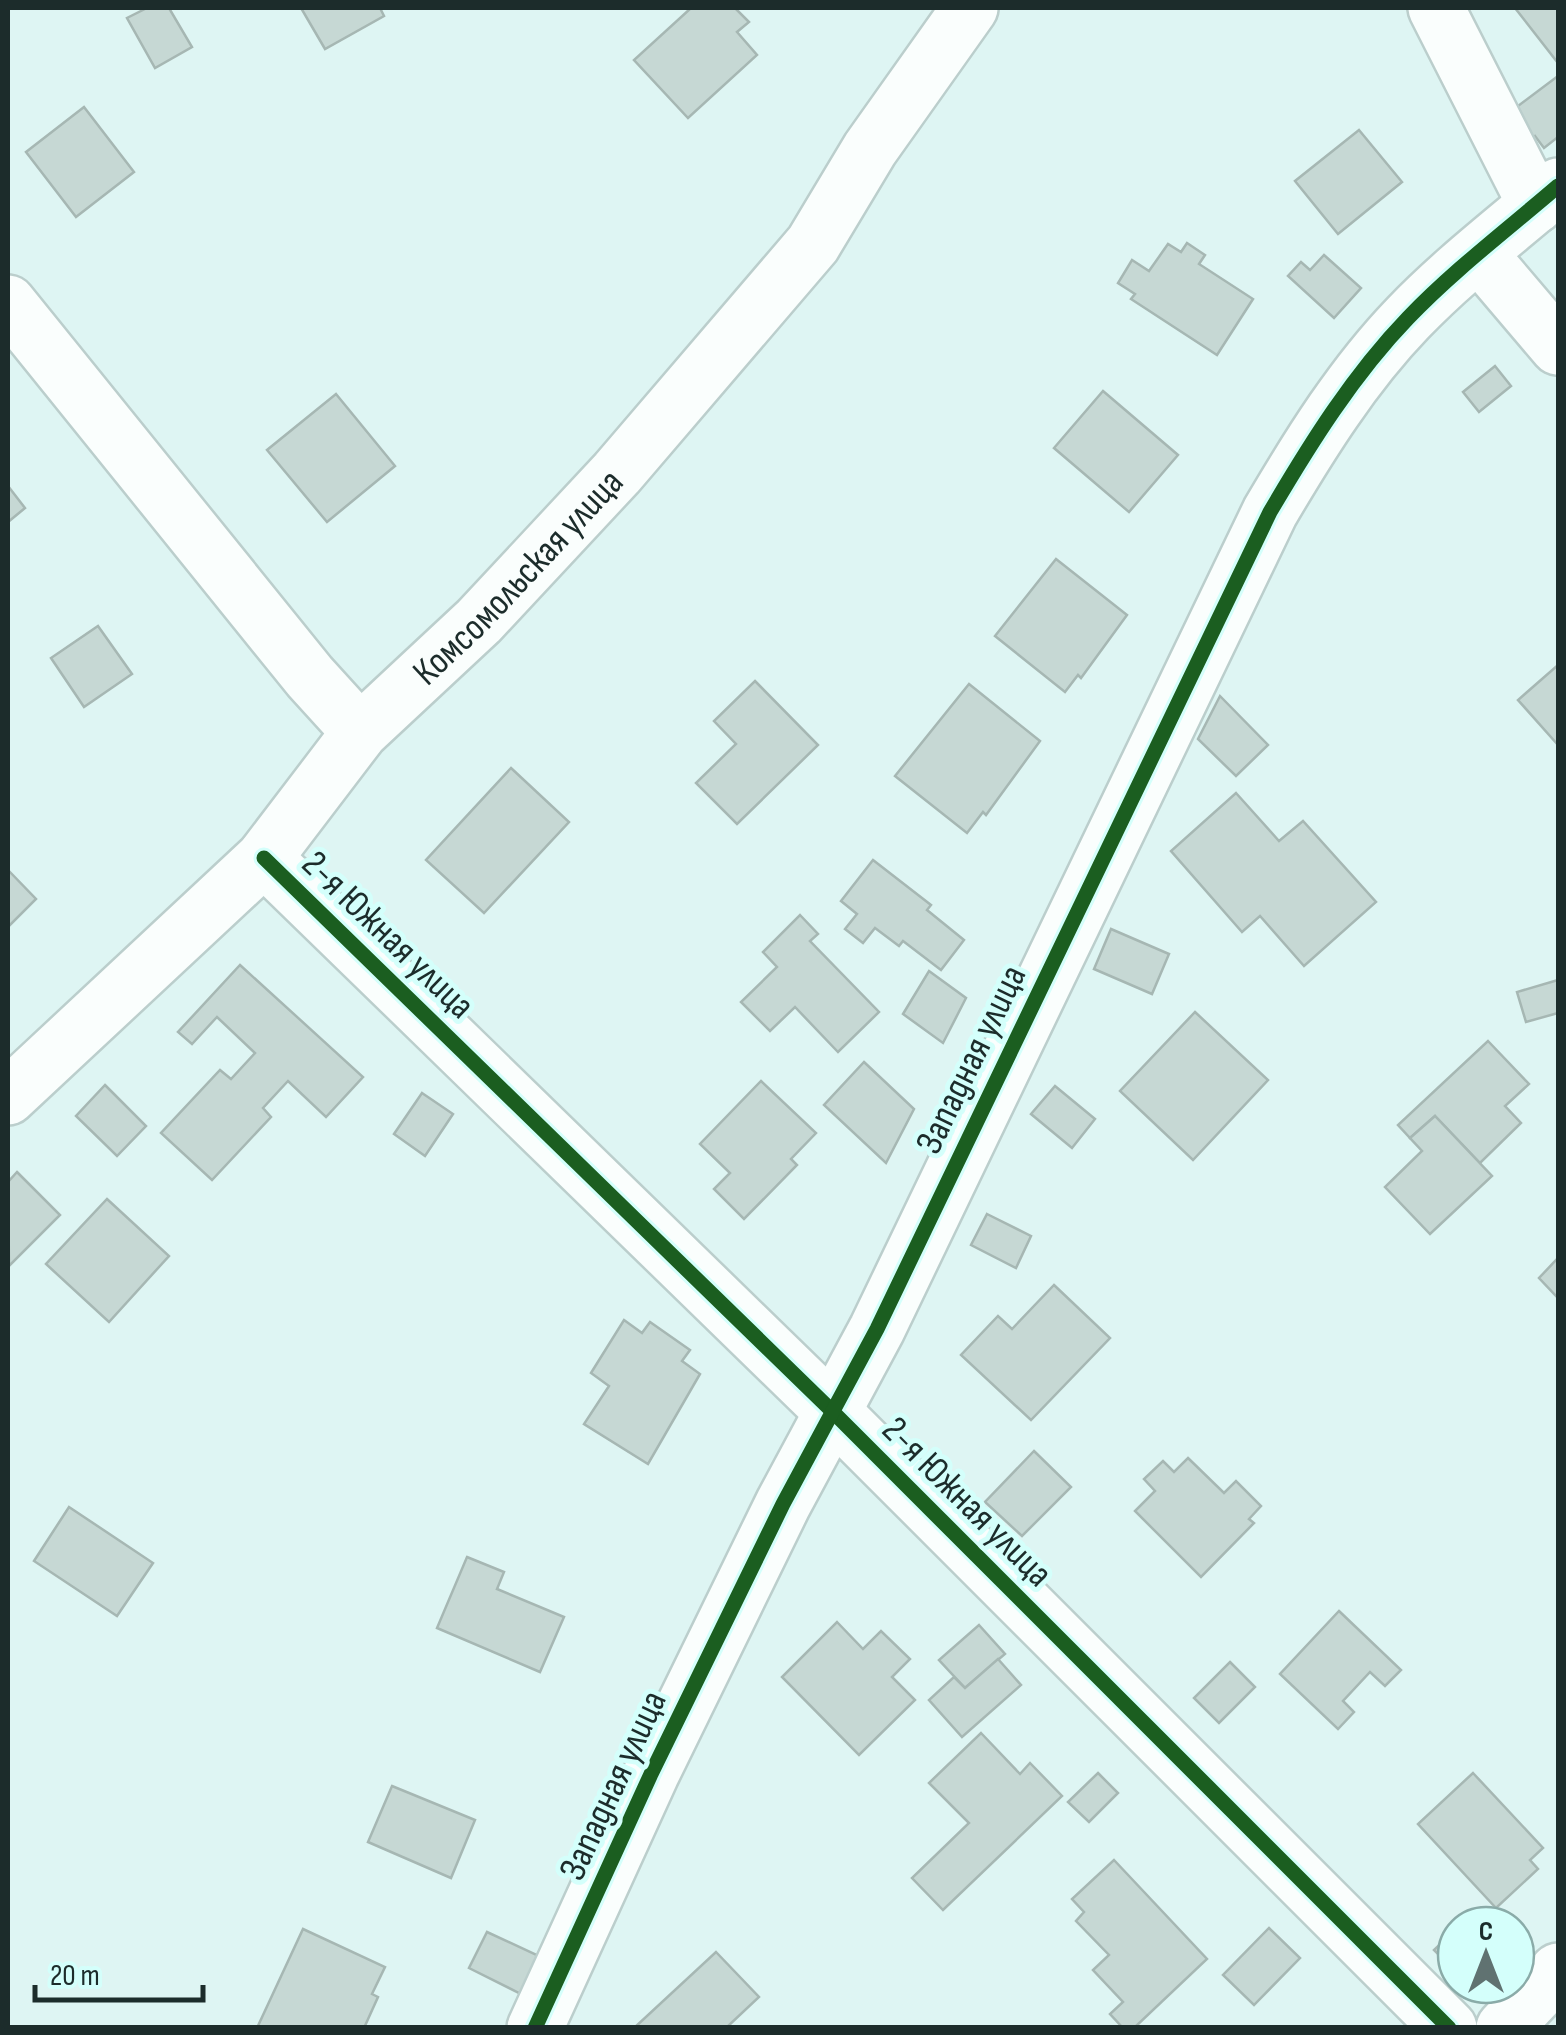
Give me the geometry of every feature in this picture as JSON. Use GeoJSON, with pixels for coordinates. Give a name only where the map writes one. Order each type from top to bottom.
{"type":"FeatureCollection","features":[{"type":"Feature","properties":{"kind":"street","name":"Комсомольская улица"},"geometry":{"type":"LineString","coordinates":[[8,1097],[264,858],[360,732],[480,621],[617,473],[812,244],[870,148],[970,8]]}},
{"type":"Feature","properties":{"kind":"street"},"geometry":{"type":"LineString","coordinates":[[1436,8],[1548,195]]}},
{"type":"Feature","properties":{"kind":"street","name":"Западная улица"},"geometry":{"type":"LineString","coordinates":[[535,2028],[651,1774],[783,1504],[886,1312],[1270,512],[1308,446],[1408,317],[1548,195]]}},
{"type":"Feature","properties":{"kind":"street"},"geometry":{"type":"LineString","coordinates":[[1479,254],[1558,348]]}},
{"type":"Feature","properties":{"kind":"street"},"geometry":{"type":"LineString","coordinates":[[8,303],[310,677],[360,732]]}},
{"type":"Feature","properties":{"kind":"street","name":"2-я Южная улица"},"geometry":{"type":"LineString","coordinates":[[264,858],[832,1411],[1449,2028]]}},
{"type":"Feature","properties":{"kind":"street"},"geometry":{"type":"LineString","coordinates":[[1504,2028],[1558,1971]]}},
{"type":"Feature","properties":{"kind":"building"},"geometry":{"type":"Polygon","coordinates":[[[147,8],[169,8],[192,47],[155,68],[127,18],[147,8]]]}},
{"type":"Feature","properties":{"kind":"building"},"geometry":{"type":"Polygon","coordinates":[[[301,8],[380,8],[384,16],[325,49],[301,8]]]}},
{"type":"Feature","properties":{"kind":"building"},"geometry":{"type":"Polygon","coordinates":[[[691,8],[735,8],[749,22],[737,32],[757,55],[688,118],[634,60],[691,8]]]}},
{"type":"Feature","properties":{"kind":"building"},"geometry":{"type":"Polygon","coordinates":[[[1515,8],[1558,8],[1558,63],[1515,8]]]}},
{"type":"Feature","properties":{"kind":"building"},"geometry":{"type":"Polygon","coordinates":[[[1558,76],[1558,137],[1544,148],[1535,136],[1527,143],[1506,115],[1558,76]]]}},
{"type":"Feature","properties":{"kind":"building"},"geometry":{"type":"Polygon","coordinates":[[[84,107],[134,172],[76,217],[26,152],[84,107]]]}},
{"type":"Feature","properties":{"kind":"building"},"geometry":{"type":"Polygon","coordinates":[[[1359,130],[1402,182],[1338,234],[1295,181],[1359,130]]]}},
{"type":"Feature","properties":{"kind":"building"},"geometry":{"type":"Polygon","coordinates":[[[1187,243],[1205,255],[1199,264],[1253,299],[1217,355],[1131,299],[1135,294],[1118,283],[1132,260],[1149,271],[1168,244],[1181,252],[1187,243]]]}},
{"type":"Feature","properties":{"kind":"building"},"geometry":{"type":"Polygon","coordinates":[[[1324,255],[1361,288],[1334,318],[1288,276],[1301,262],[1310,270],[1324,255]]]}},
{"type":"Feature","properties":{"kind":"building"},"geometry":{"type":"Polygon","coordinates":[[[1495,366],[1511,386],[1479,412],[1463,392],[1495,366]]]}},
{"type":"Feature","properties":{"kind":"building"},"geometry":{"type":"Polygon","coordinates":[[[1103,391],[1178,455],[1129,512],[1054,448],[1103,391]]]}},
{"type":"Feature","properties":{"kind":"building"},"geometry":{"type":"Polygon","coordinates":[[[336,394],[395,466],[327,522],[267,450],[336,394]]]}},
{"type":"Feature","properties":{"kind":"building"},"geometry":{"type":"Polygon","coordinates":[[[8,486],[25,508],[8,522],[8,486]]]}},
{"type":"Feature","properties":{"kind":"building"},"geometry":{"type":"Polygon","coordinates":[[[1056,559],[1127,615],[1081,678],[1078,675],[1065,692],[995,636],[1056,559]]]}},
{"type":"Feature","properties":{"kind":"building"},"geometry":{"type":"Polygon","coordinates":[[[98,626],[132,674],[84,707],[51,658],[98,626]]]}},
{"type":"Feature","properties":{"kind":"building"},"geometry":{"type":"Polygon","coordinates":[[[1558,665],[1558,745],[1518,700],[1558,665]]]}},
{"type":"Feature","properties":{"kind":"building"},"geometry":{"type":"Polygon","coordinates":[[[755,681],[818,745],[737,824],[696,783],[736,744],[714,721],[755,681]]]}},
{"type":"Feature","properties":{"kind":"building"},"geometry":{"type":"Polygon","coordinates":[[[969,684],[1040,741],[986,815],[983,812],[967,833],[895,776],[969,684]]]}},
{"type":"Feature","properties":{"kind":"building"},"geometry":{"type":"Polygon","coordinates":[[[1220,696],[1268,745],[1236,776],[1198,739],[1220,696]]]}},
{"type":"Feature","properties":{"kind":"building"},"geometry":{"type":"Polygon","coordinates":[[[511,768],[569,822],[484,913],[426,860],[511,768]]]}},
{"type":"Feature","properties":{"kind":"building"},"geometry":{"type":"Polygon","coordinates":[[[1236,793],[1279,841],[1303,821],[1376,902],[1304,966],[1260,916],[1242,932],[1171,851],[1236,793]]]}},
{"type":"Feature","properties":{"kind":"building"},"geometry":{"type":"Polygon","coordinates":[[[873,860],[931,905],[927,910],[964,940],[941,970],[903,941],[899,946],[875,928],[863,943],[845,929],[857,914],[841,901],[873,860]]]}},
{"type":"Feature","properties":{"kind":"building"},"geometry":{"type":"Polygon","coordinates":[[[8,870],[36,899],[8,927],[8,870]]]}},
{"type":"Feature","properties":{"kind":"building"},"geometry":{"type":"Polygon","coordinates":[[[800,915],[818,934],[810,941],[879,1012],[838,1052],[795,1007],[770,1031],[741,1002],[777,967],[763,952],[800,915]]]}},
{"type":"Feature","properties":{"kind":"building"},"geometry":{"type":"Polygon","coordinates":[[[1111,929],[1169,954],[1152,994],[1094,969],[1111,929]]]}},
{"type":"Feature","properties":{"kind":"building"},"geometry":{"type":"Polygon","coordinates":[[[240,965],[363,1077],[326,1117],[288,1081],[263,1108],[271,1117],[212,1180],[161,1133],[220,1070],[231,1079],[255,1053],[217,1017],[192,1044],[178,1032],[240,965]]]}},
{"type":"Feature","properties":{"kind":"building"},"geometry":{"type":"Polygon","coordinates":[[[929,971],[966,998],[943,1043],[903,1014],[929,971]]]}},
{"type":"Feature","properties":{"kind":"building"},"geometry":{"type":"Polygon","coordinates":[[[1558,980],[1558,1013],[1526,1022],[1517,992],[1558,980]]]}},
{"type":"Feature","properties":{"kind":"building"},"geometry":{"type":"Polygon","coordinates":[[[1195,1012],[1268,1080],[1193,1160],[1120,1091],[1195,1012]]]}},
{"type":"Feature","properties":{"kind":"building"},"geometry":{"type":"Polygon","coordinates":[[[1488,1041],[1529,1084],[1505,1106],[1521,1123],[1480,1163],[1435,1116],[1410,1138],[1398,1125],[1488,1041]]]}},
{"type":"Feature","properties":{"kind":"building"},"geometry":{"type":"Polygon","coordinates":[[[864,1062],[914,1109],[886,1163],[824,1105],[864,1062]]]}},
{"type":"Feature","properties":{"kind":"building"},"geometry":{"type":"Polygon","coordinates":[[[761,1081],[816,1133],[791,1159],[797,1165],[744,1219],[714,1189],[730,1173],[700,1144],[761,1081]]]}},
{"type":"Feature","properties":{"kind":"building"},"geometry":{"type":"Polygon","coordinates":[[[105,1085],[146,1126],[117,1156],[76,1116],[105,1085]]]}},
{"type":"Feature","properties":{"kind":"building"},"geometry":{"type":"Polygon","coordinates":[[[1055,1086],[1095,1119],[1072,1148],[1031,1114],[1055,1086]]]}},
{"type":"Feature","properties":{"kind":"building"},"geometry":{"type":"Polygon","coordinates":[[[422,1093],[453,1114],[425,1156],[394,1134],[422,1093]]]}},
{"type":"Feature","properties":{"kind":"building"},"geometry":{"type":"Polygon","coordinates":[[[1435,1116],[1492,1176],[1430,1234],[1385,1187],[1422,1151],[1410,1138],[1435,1116]]]}},
{"type":"Feature","properties":{"kind":"building"},"geometry":{"type":"Polygon","coordinates":[[[17,1172],[60,1215],[9,1266],[8,1182],[17,1172]]]}},
{"type":"Feature","properties":{"kind":"building"},"geometry":{"type":"Polygon","coordinates":[[[107,1199],[169,1256],[109,1322],[46,1264],[107,1199]]]}},
{"type":"Feature","properties":{"kind":"building"},"geometry":{"type":"Polygon","coordinates":[[[987,1214],[1031,1236],[1016,1268],[971,1245],[987,1214]]]}},
{"type":"Feature","properties":{"kind":"building"},"geometry":{"type":"Polygon","coordinates":[[[1558,1258],[1558,1298],[1539,1278],[1558,1258]]]}},
{"type":"Feature","properties":{"kind":"building"},"geometry":{"type":"Polygon","coordinates":[[[1054,1285],[1110,1338],[1031,1420],[961,1355],[998,1316],[1012,1329],[1054,1285]]]}},
{"type":"Feature","properties":{"kind":"building"},"geometry":{"type":"Polygon","coordinates":[[[624,1320],[642,1333],[650,1322],[690,1350],[682,1361],[700,1374],[648,1464],[584,1424],[609,1386],[591,1373],[624,1320]]]}},
{"type":"Feature","properties":{"kind":"building"},"geometry":{"type":"Polygon","coordinates":[[[1034,1451],[1071,1487],[1022,1536],[985,1502],[1034,1451]]]}},
{"type":"Feature","properties":{"kind":"building"},"geometry":{"type":"Polygon","coordinates":[[[1188,1458],[1224,1493],[1236,1481],[1261,1506],[1249,1519],[1254,1523],[1201,1577],[1135,1511],[1155,1491],[1144,1479],[1163,1461],[1174,1472],[1188,1458]]]}},
{"type":"Feature","properties":{"kind":"building"},"geometry":{"type":"Polygon","coordinates":[[[69,1507],[153,1563],[117,1616],[34,1561],[69,1507]]]}},
{"type":"Feature","properties":{"kind":"building"},"geometry":{"type":"Polygon","coordinates":[[[467,1557],[504,1572],[497,1589],[564,1617],[540,1672],[437,1628],[467,1557]]]}},
{"type":"Feature","properties":{"kind":"building"},"geometry":{"type":"Polygon","coordinates":[[[1339,1611],[1401,1670],[1385,1686],[1370,1672],[1343,1701],[1354,1712],[1338,1729],[1280,1674],[1339,1611]]]}},
{"type":"Feature","properties":{"kind":"building"},"geometry":{"type":"Polygon","coordinates":[[[837,1622],[863,1649],[881,1631],[910,1659],[892,1677],[915,1700],[859,1755],[782,1677],[837,1622]]]}},
{"type":"Feature","properties":{"kind":"building"},"geometry":{"type":"Polygon","coordinates":[[[979,1625],[1005,1654],[965,1688],[939,1660],[979,1625]]]}},
{"type":"Feature","properties":{"kind":"building"},"geometry":{"type":"Polygon","coordinates":[[[998,1659],[1021,1685],[962,1737],[929,1700],[954,1677],[965,1688],[998,1659]]]}},
{"type":"Feature","properties":{"kind":"building"},"geometry":{"type":"Polygon","coordinates":[[[1230,1662],[1255,1687],[1219,1723],[1194,1698],[1230,1662]]]}},
{"type":"Feature","properties":{"kind":"building"},"geometry":{"type":"Polygon","coordinates":[[[981,1733],[1020,1774],[1030,1763],[1062,1796],[943,1910],[912,1878],[969,1823],[929,1783],[981,1733]]]}},
{"type":"Feature","properties":{"kind":"building"},"geometry":{"type":"Polygon","coordinates":[[[1098,1773],[1118,1793],[1089,1822],[1068,1802],[1098,1773]]]}},
{"type":"Feature","properties":{"kind":"building"},"geometry":{"type":"Polygon","coordinates":[[[1473,1773],[1543,1848],[1530,1860],[1538,1869],[1499,1905],[1493,1905],[1418,1824],[1473,1773]]]}},
{"type":"Feature","properties":{"kind":"building"},"geometry":{"type":"Polygon","coordinates":[[[392,1786],[475,1820],[451,1878],[368,1842],[392,1786]]]}},
{"type":"Feature","properties":{"kind":"building"},"geometry":{"type":"Polygon","coordinates":[[[1114,1860],[1207,1959],[1134,2028],[1123,2028],[1110,2014],[1123,2002],[1093,1970],[1109,1955],[1076,1921],[1084,1912],[1072,1899],[1114,1860]]]}},
{"type":"Feature","properties":{"kind":"building"},"geometry":{"type":"Polygon","coordinates":[[[1269,1928],[1300,1958],[1254,2005],[1223,1975],[1269,1928]]]}},
{"type":"Feature","properties":{"kind":"building"},"geometry":{"type":"Polygon","coordinates":[[[303,1929],[385,1967],[372,1994],[378,1997],[364,2028],[257,2028],[303,1929]]]}},
{"type":"Feature","properties":{"kind":"building"},"geometry":{"type":"Polygon","coordinates":[[[487,1932],[539,1956],[521,1994],[469,1968],[487,1932]]]}},
{"type":"Feature","properties":{"kind":"building"},"geometry":{"type":"Polygon","coordinates":[[[716,1952],[759,1997],[726,2028],[634,2028],[716,1952]]]}},
{"type":"Feature","properties":{"kind":"cycle path"},"geometry":{"type":"LineString","coordinates":[[535,2028],[651,1774],[783,1504],[877,1329],[1270,512],[1333,411],[1388,340],[1444,283],[1558,186]]}},
{"type":"Feature","properties":{"kind":"cycle path"},"geometry":{"type":"LineString","coordinates":[[264,858],[832,1411],[1449,2028]]}}]}
